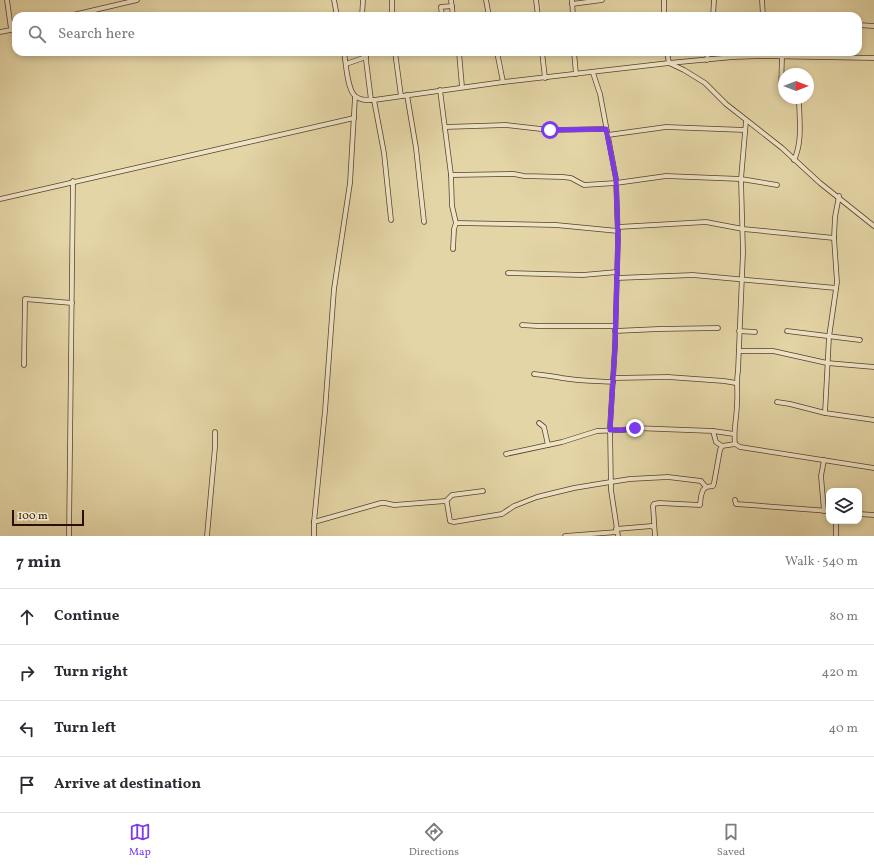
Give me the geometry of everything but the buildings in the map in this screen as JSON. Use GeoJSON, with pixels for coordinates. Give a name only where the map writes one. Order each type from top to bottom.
{"type":"FeatureCollection","features":[{"type":"Feature","properties":{"kind":"street"},"geometry":{"type":"LineString","coordinates":[[7,0],[12,21]]}},
{"type":"Feature","properties":{"kind":"street"},"geometry":{"type":"LineString","coordinates":[[86,12],[137,0]]}},
{"type":"Feature","properties":{"kind":"street"},"geometry":{"type":"LineString","coordinates":[[334,0],[336,12]]}},
{"type":"Feature","properties":{"kind":"street"},"geometry":{"type":"LineString","coordinates":[[362,12],[363,0]]}},
{"type":"Feature","properties":{"kind":"street"},"geometry":{"type":"LineString","coordinates":[[392,0],[392,12]]}},
{"type":"Feature","properties":{"kind":"street"},"geometry":{"type":"LineString","coordinates":[[451,0],[453,12]]}},
{"type":"Feature","properties":{"kind":"street"},"geometry":{"type":"LineString","coordinates":[[486,0],[488,12]]}},
{"type":"Feature","properties":{"kind":"street"},"geometry":{"type":"LineString","coordinates":[[536,0],[538,12]]}},
{"type":"Feature","properties":{"kind":"street"},"geometry":{"type":"LineString","coordinates":[[573,12],[572,2],[602,0]]}},
{"type":"Feature","properties":{"kind":"street"},"geometry":{"type":"LineString","coordinates":[[663,12],[664,0]]}},
{"type":"Feature","properties":{"kind":"street"},"geometry":{"type":"LineString","coordinates":[[712,12],[714,0]]}},
{"type":"Feature","properties":{"kind":"street"},"geometry":{"type":"LineString","coordinates":[[762,0],[763,12]]}},
{"type":"Feature","properties":{"kind":"street"},"geometry":{"type":"LineString","coordinates":[[442,12],[441,7],[452,6]]}},
{"type":"Feature","properties":{"kind":"street"},"geometry":{"type":"LineString","coordinates":[[862,25],[874,26]]}},
{"type":"Feature","properties":{"kind":"street"},"geometry":{"type":"LineString","coordinates":[[0,32],[12,29]]}},
{"type":"Feature","properties":{"kind":"street"},"geometry":{"type":"LineString","coordinates":[[345,56],[351,90],[356,96],[363,100],[503,82],[744,56]]}},
{"type":"Feature","properties":{"kind":"street"},"geometry":{"type":"LineString","coordinates":[[396,56],[401,96]]}},
{"type":"Feature","properties":{"kind":"street"},"geometry":{"type":"LineString","coordinates":[[459,56],[462,87]]}},
{"type":"Feature","properties":{"kind":"street"},"geometry":{"type":"LineString","coordinates":[[497,56],[503,82]]}},
{"type":"Feature","properties":{"kind":"street"},"geometry":{"type":"LineString","coordinates":[[542,56],[545,78]]}},
{"type":"Feature","properties":{"kind":"street"},"geometry":{"type":"LineString","coordinates":[[574,56],[576,74]]}},
{"type":"Feature","properties":{"kind":"street"},"geometry":{"type":"LineString","coordinates":[[668,56],[669,63]]}},
{"type":"Feature","properties":{"kind":"street"},"geometry":{"type":"LineString","coordinates":[[707,60],[708,56]]}},
{"type":"Feature","properties":{"kind":"street"},"geometry":{"type":"LineString","coordinates":[[775,56],[874,58]]}},
{"type":"Feature","properties":{"kind":"street"},"geometry":{"type":"LineString","coordinates":[[346,64],[366,57],[372,100],[384,154],[391,220]]}},
{"type":"Feature","properties":{"kind":"street"},"geometry":{"type":"LineString","coordinates":[[782,57],[782,68]]}},
{"type":"Feature","properties":{"kind":"street"},"geometry":{"type":"LineString","coordinates":[[669,63],[705,83],[746,121],[782,148],[794,160],[874,226]]}},
{"type":"Feature","properties":{"kind":"street"},"geometry":{"type":"LineString","coordinates":[[594,72],[600,94],[616,183],[618,229],[617,278],[610,430],[611,482],[617,532]]}},
{"type":"Feature","properties":{"kind":"street"},"geometry":{"type":"LineString","coordinates":[[440,90],[451,175],[452,206],[456,224],[454,229],[453,249]]}},
{"type":"Feature","properties":{"kind":"street"},"geometry":{"type":"LineString","coordinates":[[407,95],[416,148],[424,222]]}},
{"type":"Feature","properties":{"kind":"street"},"geometry":{"type":"LineString","coordinates":[[314,536],[314,522],[326,412],[334,289],[350,183],[356,96]]}},
{"type":"Feature","properties":{"kind":"street"},"geometry":{"type":"LineString","coordinates":[[794,160],[797,154],[799,138],[799,104]]}},
{"type":"Feature","properties":{"kind":"street"},"geometry":{"type":"LineString","coordinates":[[0,199],[73,181],[354,118]]}},
{"type":"Feature","properties":{"kind":"street"},"geometry":{"type":"LineString","coordinates":[[735,444],[734,434],[737,402],[736,384],[739,351],[744,229],[741,204],[741,179],[746,121]]}},
{"type":"Feature","properties":{"kind":"street"},"geometry":{"type":"LineString","coordinates":[[445,127],[506,126],[550,130],[606,129]]}},
{"type":"Feature","properties":{"kind":"street"},"geometry":{"type":"LineString","coordinates":[[608,135],[666,127],[745,130]]}},
{"type":"Feature","properties":{"kind":"street"},"geometry":{"type":"LineString","coordinates":[[451,175],[514,174],[540,177],[563,177],[571,178],[584,185],[616,183],[666,176],[741,179],[777,185]]}},
{"type":"Feature","properties":{"kind":"street"},"geometry":{"type":"LineString","coordinates":[[68,536],[73,181]]}},
{"type":"Feature","properties":{"kind":"street"},"geometry":{"type":"LineString","coordinates":[[825,413],[829,337],[836,288],[837,269],[834,238],[835,217],[839,196]]}},
{"type":"Feature","properties":{"kind":"street"},"geometry":{"type":"LineString","coordinates":[[456,224],[556,225],[618,229],[706,222],[744,229],[834,238]]}},
{"type":"Feature","properties":{"kind":"street"},"geometry":{"type":"LineString","coordinates":[[508,273],[584,275],[617,272]]}},
{"type":"Feature","properties":{"kind":"street"},"geometry":{"type":"LineString","coordinates":[[617,278],[692,275],[836,288]]}},
{"type":"Feature","properties":{"kind":"street"},"geometry":{"type":"LineString","coordinates":[[24,365],[24,299],[72,303]]}},
{"type":"Feature","properties":{"kind":"street"},"geometry":{"type":"LineString","coordinates":[[522,325],[615,329],[718,328]]}},
{"type":"Feature","properties":{"kind":"street"},"geometry":{"type":"LineString","coordinates":[[739,331],[755,332]]}},
{"type":"Feature","properties":{"kind":"street"},"geometry":{"type":"LineString","coordinates":[[787,331],[860,340]]}},
{"type":"Feature","properties":{"kind":"street"},"geometry":{"type":"LineString","coordinates":[[739,351],[773,350],[827,363],[874,367]]}},
{"type":"Feature","properties":{"kind":"street"},"geometry":{"type":"LineString","coordinates":[[534,374],[585,381],[668,377],[724,381],[736,384]]}},
{"type":"Feature","properties":{"kind":"street"},"geometry":{"type":"LineString","coordinates":[[776,402],[825,413],[874,420]]}},
{"type":"Feature","properties":{"kind":"street"},"geometry":{"type":"LineString","coordinates":[[539,423],[544,427],[548,445]]}},
{"type":"Feature","properties":{"kind":"street"},"geometry":{"type":"LineString","coordinates":[[506,454],[548,445],[597,431],[654,428],[734,434]]}},
{"type":"Feature","properties":{"kind":"street"},"geometry":{"type":"LineString","coordinates":[[207,536],[215,432]]}},
{"type":"Feature","properties":{"kind":"street"},"geometry":{"type":"LineString","coordinates":[[713,432],[716,442],[722,446],[735,444],[740,447],[874,468]]}},
{"type":"Feature","properties":{"kind":"street"},"geometry":{"type":"LineString","coordinates":[[655,536],[654,504],[659,503],[699,506],[703,490],[706,487],[713,486],[722,446]]}},
{"type":"Feature","properties":{"kind":"street"},"geometry":{"type":"LineString","coordinates":[[735,500],[736,504],[824,511],[821,476],[824,460]]}},
{"type":"Feature","properties":{"kind":"street"},"geometry":{"type":"LineString","coordinates":[[446,501],[450,522],[454,522],[502,514],[514,506],[547,494],[630,479],[668,477],[701,481],[706,487]]}},
{"type":"Feature","properties":{"kind":"street"},"geometry":{"type":"LineString","coordinates":[[314,522],[385,503],[394,506],[446,501],[452,495],[483,491]]}},
{"type":"Feature","properties":{"kind":"street"},"geometry":{"type":"LineString","coordinates":[[862,514],[874,515]]}},
{"type":"Feature","properties":{"kind":"street"},"geometry":{"type":"LineString","coordinates":[[836,524],[836,536]]}},
{"type":"Feature","properties":{"kind":"street"},"geometry":{"type":"LineString","coordinates":[[565,536],[617,532],[652,526],[654,527]]}},
{"type":"Feature","properties":{"kind":"route"},"geometry":{"type":"LineString","coordinates":[[550,130],[606,129],[609,139],[616,179],[618,239],[615,346],[610,430],[635,428]]}}]}
